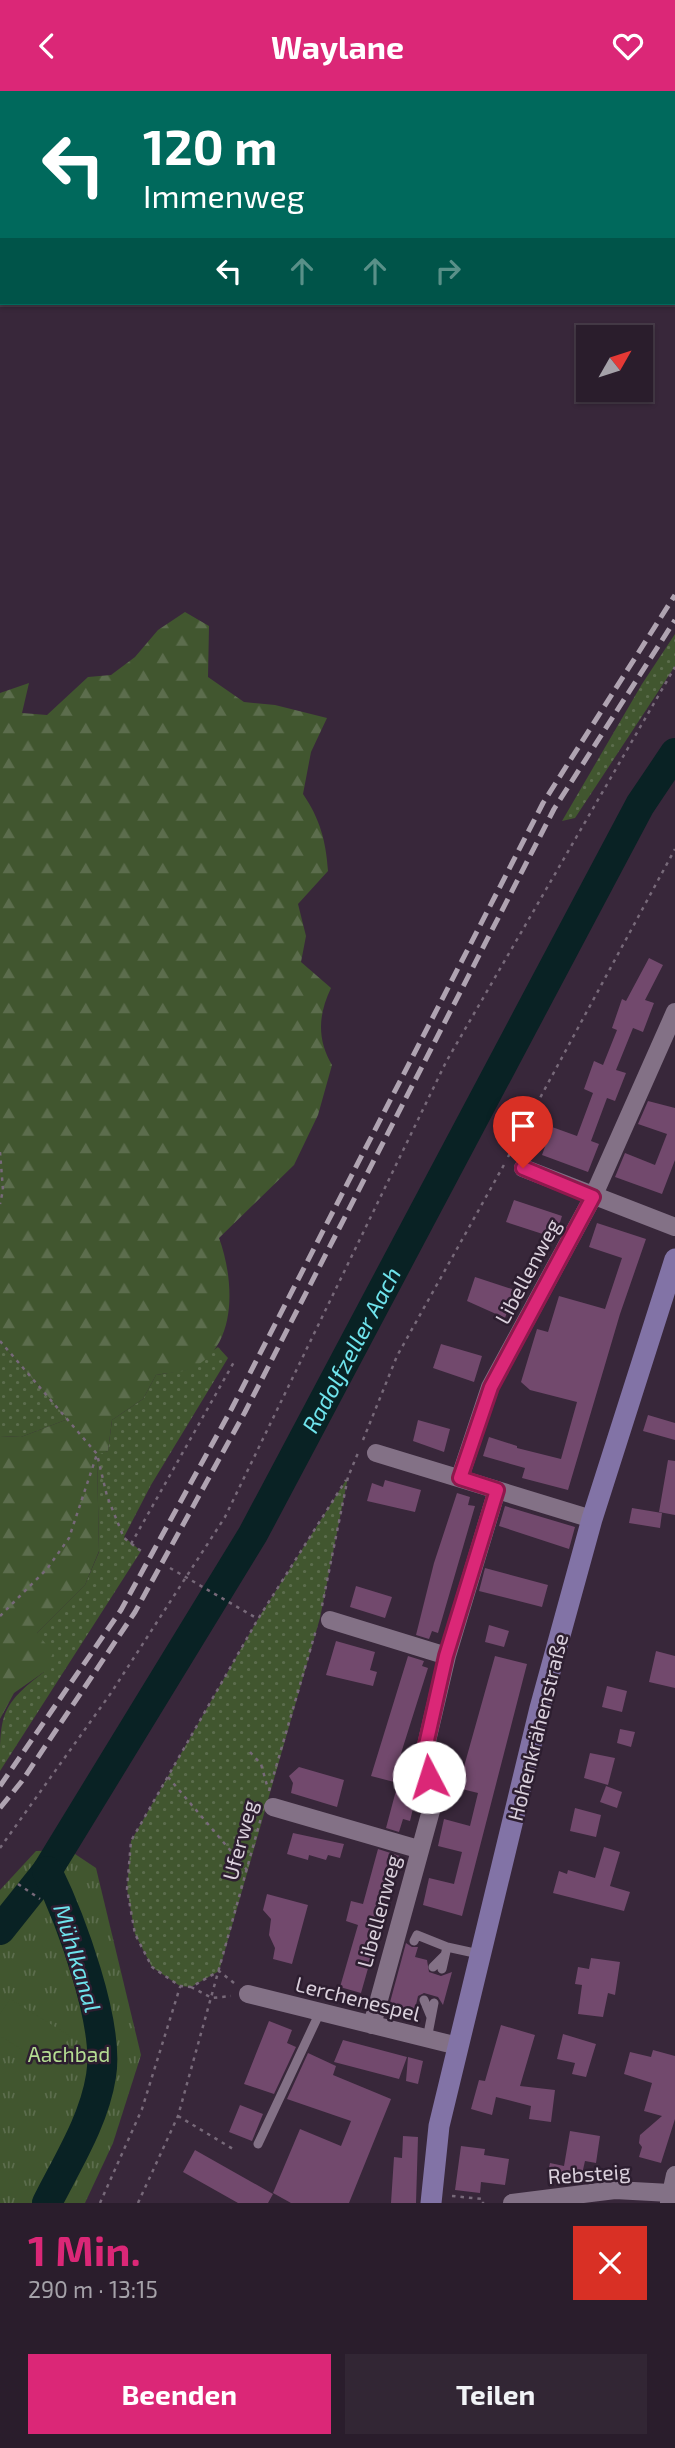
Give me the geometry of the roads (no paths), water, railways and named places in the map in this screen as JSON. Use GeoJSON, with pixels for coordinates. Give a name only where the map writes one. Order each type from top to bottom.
{"type":"FeatureCollection","features":[{"type":"Feature","properties":{"kind":"main road","name":"Hohenkrähenstraße"},"geometry":{"type":"LineString","coordinates":[[440,2200],[439,2126],[540,1709],[592,1519],[675,1259]]}},
{"type":"Feature","properties":{"kind":"street","name":"Libellenweg"},"geometry":{"type":"LineString","coordinates":[[460,1478],[491,1387],[593,1197],[675,1012]]}},
{"type":"Feature","properties":{"kind":"street"},"geometry":{"type":"LineString","coordinates":[[523,1168],[675,1227]]}},
{"type":"Feature","properties":{"kind":"street"},"geometry":{"type":"LineString","coordinates":[[376,1453],[592,1519]]}},
{"type":"Feature","properties":{"kind":"street","name":"Libellenweg"},"geometry":{"type":"LineString","coordinates":[[372,2025],[418,1849],[435,1796],[423,1758],[446,1656],[497,1490]]}},
{"type":"Feature","properties":{"kind":"street"},"geometry":{"type":"LineString","coordinates":[[330,1620],[446,1656]]}},
{"type":"Feature","properties":{"kind":"street","name":"Libellenweg"},"geometry":{"type":"LineString","coordinates":[[267,1805],[418,1849]]}},
{"type":"Feature","properties":{"kind":"street","name":"Lerchenespel"},"geometry":{"type":"LineString","coordinates":[[248,1994],[458,2046]]}},
{"type":"Feature","properties":{"kind":"street"},"geometry":{"type":"LineString","coordinates":[[669,2198],[675,2175]]}},
{"type":"Feature","properties":{"kind":"street","name":"Rebsteig"},"geometry":{"type":"LineString","coordinates":[[512,2203],[615,2190],[669,2198]]}},
{"type":"Feature","properties":{"kind":"lane"},"geometry":{"type":"LineString","coordinates":[[414,1941],[416,1935],[447,1950],[481,1954]]}},
{"type":"Feature","properties":{"kind":"lane"},"geometry":{"type":"LineString","coordinates":[[438,1968],[447,1950]]}},
{"type":"Feature","properties":{"kind":"lane"},"geometry":{"type":"LineString","coordinates":[[424,2000],[431,2017]]}},
{"type":"Feature","properties":{"kind":"lane"},"geometry":{"type":"LineString","coordinates":[[427,2039],[434,2003]]}},
{"type":"Feature","properties":{"kind":"lane"},"geometry":{"type":"LineString","coordinates":[[258,2144],[320,2012]]}},
{"type":"Feature","properties":{"kind":"waterway","name":"Radolfzeller Aach"},"geometry":{"type":"LineString","coordinates":[[0,1930],[47,1871],[253,1534],[640,805],[675,753]]}},
{"type":"Feature","properties":{"kind":"waterway","name":"Mühlkanal"},"geometry":{"type":"LineString","coordinates":[[47,1871],[86,1972],[100,2029],[102,2054],[101,2076],[92,2109],[47,2203]]}},
{"type":"Feature","properties":{"kind":"railway"},"geometry":{"type":"LineString","coordinates":[[0,1786],[121,1610],[232,1408],[543,803],[675,595]]}},
{"type":"Feature","properties":{"kind":"railway"},"geometry":{"type":"LineString","coordinates":[[0,1808],[22,1781],[135,1612],[245,1412],[554,809],[675,620]]}},
{"type":"Feature","properties":{"kind":"park label","name":"Aachbad"},"geometry":{"type":"Point","coordinates":[69,2053]}}]}
